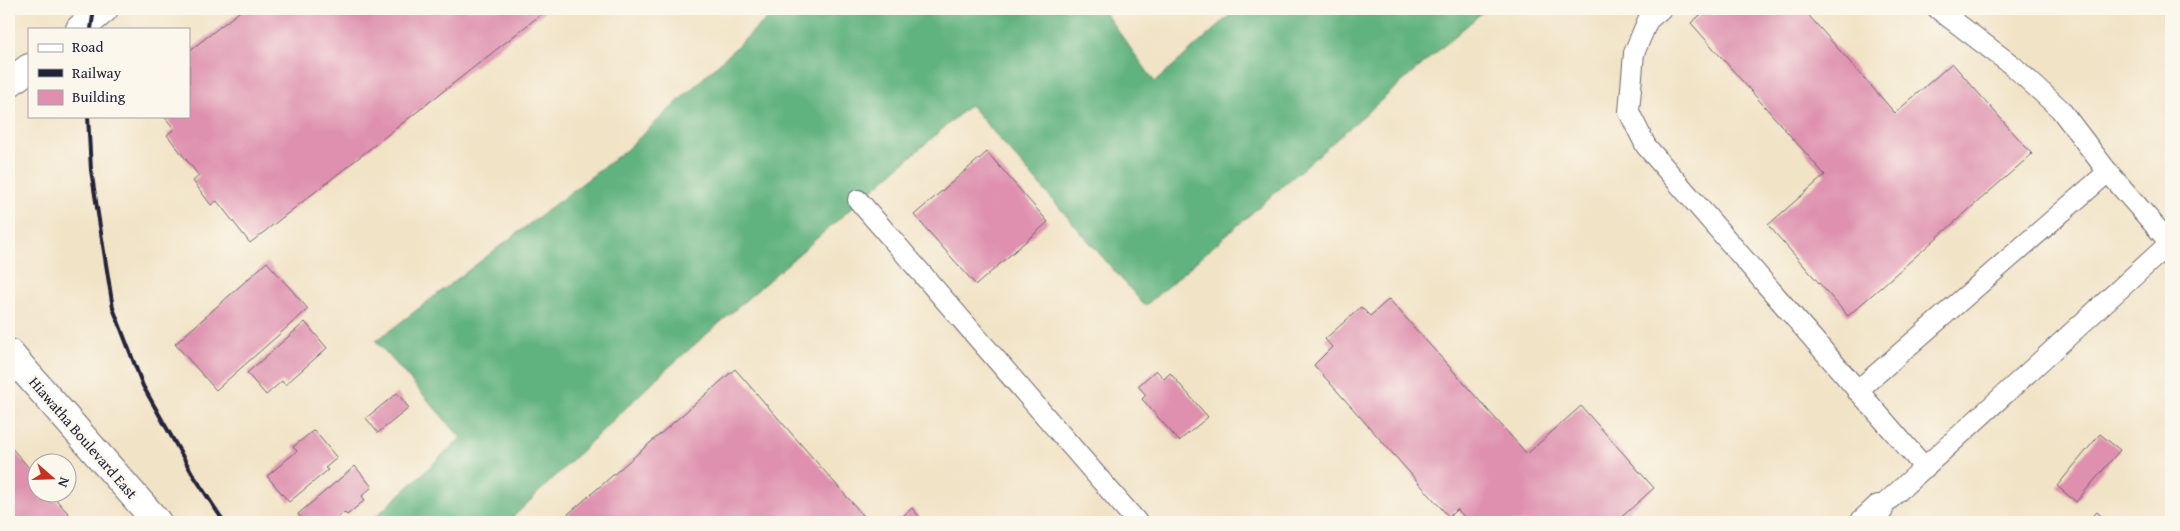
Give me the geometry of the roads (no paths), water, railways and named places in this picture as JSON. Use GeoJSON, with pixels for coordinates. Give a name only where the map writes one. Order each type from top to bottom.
{"type":"FeatureCollection","features":[{"type":"Feature","properties":{"kind":"street"},"geometry":{"type":"LineString","coordinates":[[81,28],[104,9]]}},
{"type":"Feature","properties":{"kind":"street"},"geometry":{"type":"LineString","coordinates":[[9,83],[28,69]]}},
{"type":"Feature","properties":{"kind":"street","name":"Hiawatha Boulevard East"},"geometry":{"type":"LineString","coordinates":[[9,353],[157,522]]}},
{"type":"Feature","properties":{"kind":"lane"},"geometry":{"type":"LineString","coordinates":[[1661,9],[1648,20],[1634,53],[1629,112],[1646,146],[1925,468]]}},
{"type":"Feature","properties":{"kind":"lane"},"geometry":{"type":"LineString","coordinates":[[1872,516],[2171,243],[2108,172],[2060,109],[2013,66],[1938,9]]}},
{"type":"Feature","properties":{"kind":"lane"},"geometry":{"type":"LineString","coordinates":[[1857,391],[2108,172]]}},
{"type":"Feature","properties":{"kind":"lane"},"geometry":{"type":"LineString","coordinates":[[858,200],[1137,522]]}},
{"type":"Feature","properties":{"kind":"railway"},"geometry":{"type":"LineString","coordinates":[[91,28],[94,9]]}},
{"type":"Feature","properties":{"kind":"railway"},"geometry":{"type":"LineString","coordinates":[[88,118],[91,170],[113,308],[143,386],[192,473],[224,522]]}}]}
